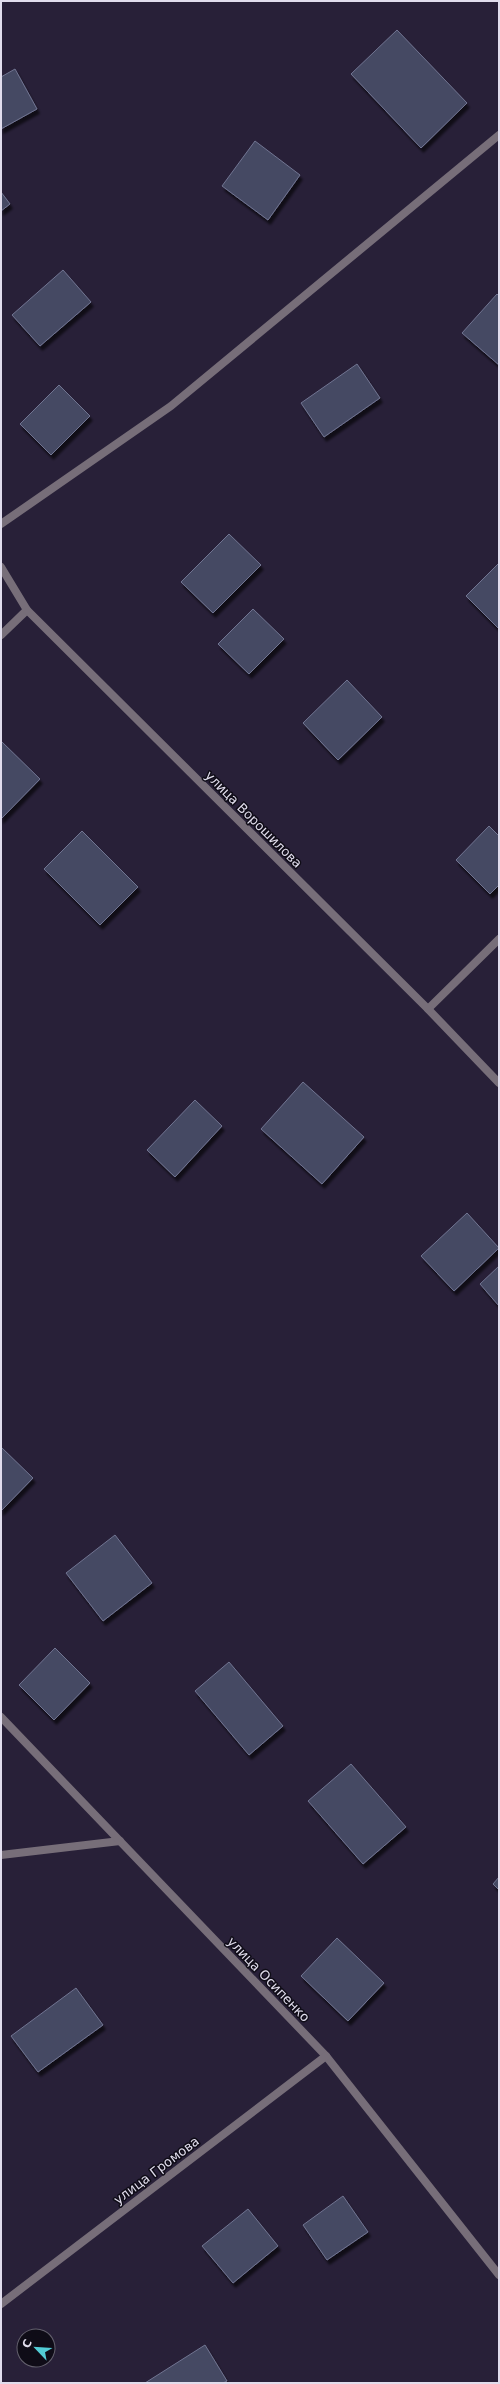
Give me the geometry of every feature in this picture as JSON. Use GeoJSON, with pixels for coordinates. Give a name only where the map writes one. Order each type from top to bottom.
{"type":"FeatureCollection","features":[{"type":"Feature","properties":{"kind":"street"},"geometry":{"type":"LineString","coordinates":[[1,524],[171,406],[499,135]]}},
{"type":"Feature","properties":{"kind":"street","name":"улица Ворошилова"},"geometry":{"type":"LineString","coordinates":[[1,567],[27,610],[428,1009],[499,1083]]}},
{"type":"Feature","properties":{"kind":"street"},"geometry":{"type":"LineString","coordinates":[[1,635],[27,610]]}},
{"type":"Feature","properties":{"kind":"street"},"geometry":{"type":"LineString","coordinates":[[428,1009],[499,939]]}},
{"type":"Feature","properties":{"kind":"street","name":"улица Осипенко"},"geometry":{"type":"LineString","coordinates":[[1,1717],[326,2056],[499,2275]]}},
{"type":"Feature","properties":{"kind":"street"},"geometry":{"type":"LineString","coordinates":[[1,1855],[120,1842]]}},
{"type":"Feature","properties":{"kind":"street","name":"улица Громова"},"geometry":{"type":"LineString","coordinates":[[1,2304],[326,2056]]}},
{"type":"Feature","properties":{"kind":"building"},"geometry":{"type":"Polygon","coordinates":[[[397,30],[467,103],[421,148],[351,74],[397,30]]]}},
{"type":"Feature","properties":{"kind":"building"},"geometry":{"type":"Polygon","coordinates":[[[15,69],[37,109],[1,129],[1,77],[15,69]]]}},
{"type":"Feature","properties":{"kind":"building"},"geometry":{"type":"Polygon","coordinates":[[[255,141],[300,175],[268,220],[222,186],[255,141]]]}},
{"type":"Feature","properties":{"kind":"building"},"geometry":{"type":"Polygon","coordinates":[[[1,192],[10,204],[1,211],[1,192]]]}},
{"type":"Feature","properties":{"kind":"building"},"geometry":{"type":"Polygon","coordinates":[[[63,270],[91,302],[40,346],[12,315],[63,270]]]}},
{"type":"Feature","properties":{"kind":"building"},"geometry":{"type":"Polygon","coordinates":[[[497,294],[499,296],[499,365],[462,333],[497,294]]]}},
{"type":"Feature","properties":{"kind":"building"},"geometry":{"type":"Polygon","coordinates":[[[357,364],[380,398],[324,437],[301,403],[357,364]]]}},
{"type":"Feature","properties":{"kind":"building"},"geometry":{"type":"Polygon","coordinates":[[[59,385],[90,416],[51,455],[20,424],[59,385]]]}},
{"type":"Feature","properties":{"kind":"building"},"geometry":{"type":"Polygon","coordinates":[[[229,534],[261,565],[213,613],[181,582],[229,534]]]}},
{"type":"Feature","properties":{"kind":"building"},"geometry":{"type":"Polygon","coordinates":[[[499,563],[499,629],[466,596],[499,563]]]}},
{"type":"Feature","properties":{"kind":"building"},"geometry":{"type":"Polygon","coordinates":[[[253,609],[284,639],[249,674],[218,644],[253,609]]]}},
{"type":"Feature","properties":{"kind":"building"},"geometry":{"type":"Polygon","coordinates":[[[347,680],[382,717],[338,760],[303,723],[347,680]]]}},
{"type":"Feature","properties":{"kind":"building"},"geometry":{"type":"Polygon","coordinates":[[[1,741],[40,779],[1,819],[1,741]]]}},
{"type":"Feature","properties":{"kind":"building"},"geometry":{"type":"Polygon","coordinates":[[[489,826],[499,836],[499,885],[490,894],[456,860],[489,826]]]}},
{"type":"Feature","properties":{"kind":"building"},"geometry":{"type":"Polygon","coordinates":[[[82,831],[138,887],[100,925],[44,869],[82,831]]]}},
{"type":"Feature","properties":{"kind":"building"},"geometry":{"type":"Polygon","coordinates":[[[303,1082],[364,1137],[322,1184],[261,1129],[303,1082]]]}},
{"type":"Feature","properties":{"kind":"building"},"geometry":{"type":"Polygon","coordinates":[[[195,1100],[222,1126],[175,1177],[147,1150],[195,1100]]]}},
{"type":"Feature","properties":{"kind":"building"},"geometry":{"type":"Polygon","coordinates":[[[467,1213],[499,1248],[454,1291],[421,1256],[467,1213]]]}},
{"type":"Feature","properties":{"kind":"building"},"geometry":{"type":"Polygon","coordinates":[[[499,1266],[499,1306],[480,1284],[499,1266]]]}},
{"type":"Feature","properties":{"kind":"building"},"geometry":{"type":"Polygon","coordinates":[[[1,1447],[33,1478],[1,1511],[1,1447]]]}},
{"type":"Feature","properties":{"kind":"building"},"geometry":{"type":"Polygon","coordinates":[[[115,1535],[152,1583],[103,1621],[66,1573],[115,1535]]]}},
{"type":"Feature","properties":{"kind":"building"},"geometry":{"type":"Polygon","coordinates":[[[55,1648],[90,1683],[54,1720],[19,1685],[55,1648]]]}},
{"type":"Feature","properties":{"kind":"building"},"geometry":{"type":"Polygon","coordinates":[[[229,1662],[283,1726],[249,1755],[195,1691],[229,1662]]]}},
{"type":"Feature","properties":{"kind":"building"},"geometry":{"type":"Polygon","coordinates":[[[351,1764],[406,1827],[363,1864],[308,1801],[351,1764]]]}},
{"type":"Feature","properties":{"kind":"building"},"geometry":{"type":"Polygon","coordinates":[[[499,1877],[499,1890],[493,1884],[499,1877]]]}},
{"type":"Feature","properties":{"kind":"building"},"geometry":{"type":"Polygon","coordinates":[[[337,1938],[384,1983],[348,2021],[301,1976],[337,1938]]]}},
{"type":"Feature","properties":{"kind":"building"},"geometry":{"type":"Polygon","coordinates":[[[76,1988],[103,2025],[38,2072],[11,2036],[76,1988]]]}},
{"type":"Feature","properties":{"kind":"building"},"geometry":{"type":"Polygon","coordinates":[[[343,2196],[368,2232],[327,2260],[303,2225],[343,2196]]]}},
{"type":"Feature","properties":{"kind":"building"},"geometry":{"type":"Polygon","coordinates":[[[248,2209],[278,2246],[233,2283],[202,2246],[248,2209]]]}},
{"type":"Feature","properties":{"kind":"building"},"geometry":{"type":"Polygon","coordinates":[[[205,2345],[227,2381],[223,2383],[145,2383],[205,2345]]]}}]}
